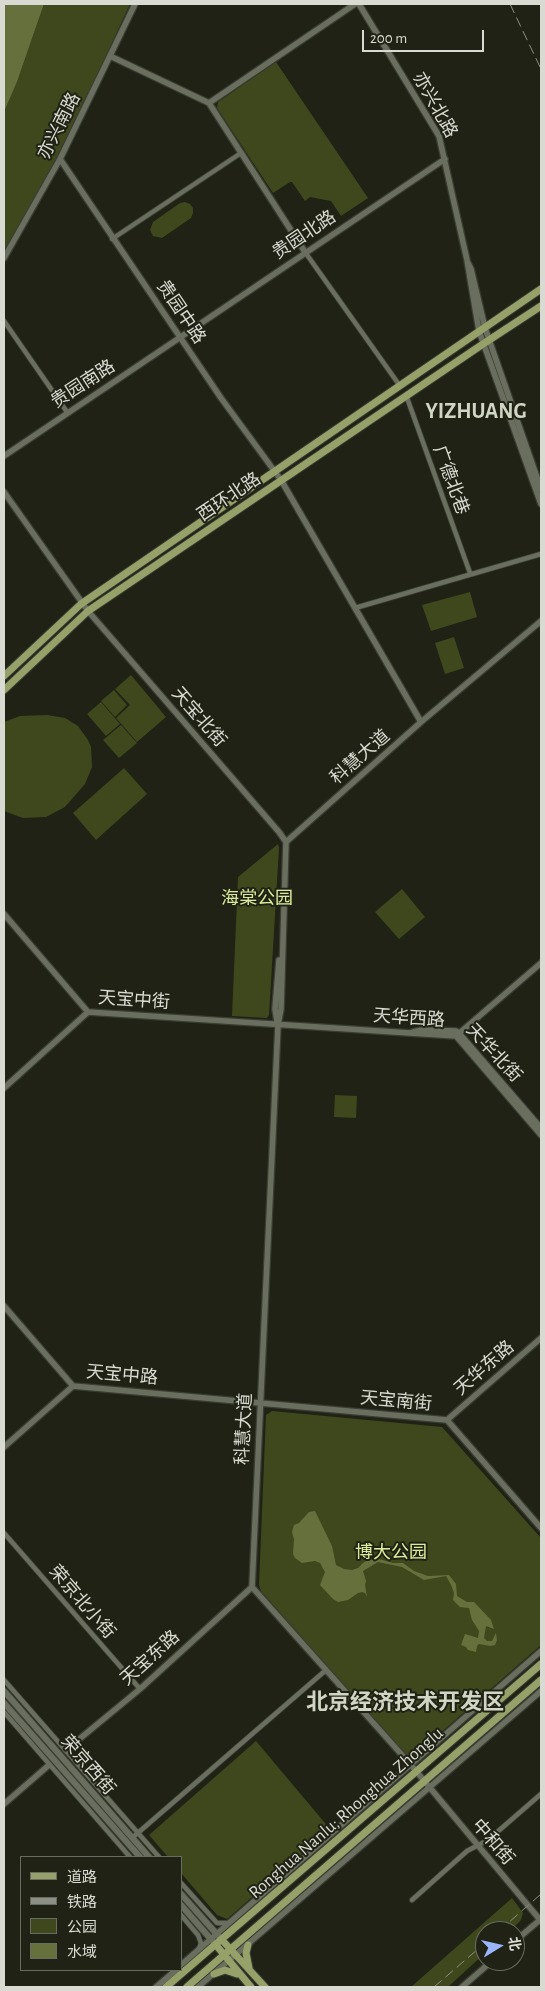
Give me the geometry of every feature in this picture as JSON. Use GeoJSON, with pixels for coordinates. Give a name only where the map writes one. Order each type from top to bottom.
{"type":"FeatureCollection","features":[{"type":"Feature","properties":{"kind":"main road","name":"西环北路"},"geometry":{"type":"LineString","coordinates":[[4,676],[81,604],[541,290]]}},
{"type":"Feature","properties":{"kind":"main road","name":"西环北路"},"geometry":{"type":"LineString","coordinates":[[4,690],[88,612],[406,395],[541,306]]}},
{"type":"Feature","properties":{"kind":"main road","name":"Ronghua Nanlu; Rhonghua Zhonglu"},"geometry":{"type":"LineString","coordinates":[[166,1987],[214,1942],[280,1889],[541,1664]]}},
{"type":"Feature","properties":{"kind":"main road","name":"Ronghua Nanlu; Rhonghua Zhonglu"},"geometry":{"type":"LineString","coordinates":[[187,1987],[227,1959],[363,1834],[426,1784],[541,1680]]}},
{"type":"Feature","properties":{"kind":"main road","name":"荣京西街"},"geometry":{"type":"LineString","coordinates":[[4,1692],[148,1856]]}},
{"type":"Feature","properties":{"kind":"main road"},"geometry":{"type":"LineString","coordinates":[[4,1703],[139,1856]]}},
{"type":"Feature","properties":{"kind":"main road"},"geometry":{"type":"LineString","coordinates":[[182,1895],[266,1987]]}},
{"type":"Feature","properties":{"kind":"main road"},"geometry":{"type":"LineString","coordinates":[[182,1906],[251,1987]]}},
{"type":"Feature","properties":{"kind":"main road"},"geometry":{"type":"LineString","coordinates":[[248,1945],[246,1953],[249,1968]]}},
{"type":"Feature","properties":{"kind":"main road"},"geometry":{"type":"LineString","coordinates":[[214,1974],[225,1970],[239,1974]]}},
{"type":"Feature","properties":{"kind":"street","name":"亦兴南路"},"geometry":{"type":"LineString","coordinates":[[4,258],[60,159],[135,4]]}},
{"type":"Feature","properties":{"kind":"street"},"geometry":{"type":"LineString","coordinates":[[209,103],[355,4]]}},
{"type":"Feature","properties":{"kind":"street","name":"亦兴北路"},"geometry":{"type":"LineString","coordinates":[[359,4],[439,136],[467,260],[471,269],[482,330],[486,342]]}},
{"type":"Feature","properties":{"kind":"street"},"geometry":{"type":"LineString","coordinates":[[110,56],[209,103],[304,252],[400,386]]}},
{"type":"Feature","properties":{"kind":"street"},"geometry":{"type":"LineString","coordinates":[[112,239],[241,154]]}},
{"type":"Feature","properties":{"kind":"street","name":"贵园中路"},"geometry":{"type":"LineString","coordinates":[[60,159],[180,338],[281,480],[421,722]]}},
{"type":"Feature","properties":{"kind":"street","name":"贵园北路"},"geometry":{"type":"LineString","coordinates":[[180,338],[304,252],[445,159]]}},
{"type":"Feature","properties":{"kind":"street"},"geometry":{"type":"LineString","coordinates":[[4,320],[67,412]]}},
{"type":"Feature","properties":{"kind":"street","name":"贵园南路"},"geometry":{"type":"LineString","coordinates":[[4,456],[180,338]]}},
{"type":"Feature","properties":{"kind":"street"},"geometry":{"type":"LineString","coordinates":[[486,342],[541,489]]}},
{"type":"Feature","properties":{"kind":"street"},"geometry":{"type":"LineString","coordinates":[[486,342],[541,504]]}},
{"type":"Feature","properties":{"kind":"street","name":"广德北巷"},"geometry":{"type":"LineString","coordinates":[[406,395],[470,573]]}},
{"type":"Feature","properties":{"kind":"street","name":"天宝北街"},"geometry":{"type":"LineString","coordinates":[[4,492],[81,604],[286,842]]}},
{"type":"Feature","properties":{"kind":"street"},"geometry":{"type":"LineString","coordinates":[[355,608],[470,573],[541,554]]}},
{"type":"Feature","properties":{"kind":"street","name":"科慧大道"},"geometry":{"type":"LineString","coordinates":[[252,1587],[278,1025],[281,1010],[281,956],[286,842],[421,722],[541,621]]}},
{"type":"Feature","properties":{"kind":"street","name":"天宝中街"},"geometry":{"type":"LineString","coordinates":[[4,914],[88,1012],[278,1025]]}},
{"type":"Feature","properties":{"kind":"street","name":"天华西路"},"geometry":{"type":"LineString","coordinates":[[278,1025],[411,1032],[422,1035],[458,1035],[541,963]]}},
{"type":"Feature","properties":{"kind":"street"},"geometry":{"type":"LineString","coordinates":[[4,1088],[88,1012]]}},
{"type":"Feature","properties":{"kind":"street","name":"天华北街"},"geometry":{"type":"LineString","coordinates":[[458,1035],[541,1128]]}},
{"type":"Feature","properties":{"kind":"street","name":"天华北街"},"geometry":{"type":"LineString","coordinates":[[458,1035],[541,1135]]}},
{"type":"Feature","properties":{"kind":"street"},"geometry":{"type":"LineString","coordinates":[[4,1306],[73,1386]]}},
{"type":"Feature","properties":{"kind":"street","name":"天华东路"},"geometry":{"type":"LineString","coordinates":[[446,1420],[541,1338]]}},
{"type":"Feature","properties":{"kind":"street","name":"天宝中路"},"geometry":{"type":"LineString","coordinates":[[4,1447],[73,1386],[260,1403]]}},
{"type":"Feature","properties":{"kind":"street","name":"天宝南街"},"geometry":{"type":"LineString","coordinates":[[260,1403],[446,1420],[541,1528]]}},
{"type":"Feature","properties":{"kind":"street","name":"荣京北小街"},"geometry":{"type":"LineString","coordinates":[[4,1533],[140,1689]]}},
{"type":"Feature","properties":{"kind":"street"},"geometry":{"type":"LineString","coordinates":[[252,1587],[416,1772]]}},
{"type":"Feature","properties":{"kind":"street","name":"天宝东路"},"geometry":{"type":"LineString","coordinates":[[66,1750],[140,1689],[252,1587]]}},
{"type":"Feature","properties":{"kind":"street"},"geometry":{"type":"LineString","coordinates":[[220,1937],[230,1923],[541,1651]]}},
{"type":"Feature","properties":{"kind":"street"},"geometry":{"type":"LineString","coordinates":[[132,1838],[326,1670]]}},
{"type":"Feature","properties":{"kind":"street"},"geometry":{"type":"LineString","coordinates":[[4,1680],[158,1856]]}},
{"type":"Feature","properties":{"kind":"street"},"geometry":{"type":"LineString","coordinates":[[234,1952],[248,1945],[381,1828],[426,1784],[541,1691]]}},
{"type":"Feature","properties":{"kind":"street"},"geometry":{"type":"LineString","coordinates":[[4,1712],[129,1856]]}},
{"type":"Feature","properties":{"kind":"street"},"geometry":{"type":"LineString","coordinates":[[450,1731],[472,1725]]}},
{"type":"Feature","properties":{"kind":"street"},"geometry":{"type":"LineString","coordinates":[[4,1804],[49,1765]]}},
{"type":"Feature","properties":{"kind":"street","name":"中和街"},"geometry":{"type":"LineString","coordinates":[[416,1772],[541,1920]]}},
{"type":"Feature","properties":{"kind":"street"},"geometry":{"type":"LineString","coordinates":[[412,1900],[467,1851],[488,1840],[541,1794]]}},
{"type":"Feature","properties":{"kind":"street"},"geometry":{"type":"LineString","coordinates":[[363,1834],[381,1828]]}},
{"type":"Feature","properties":{"kind":"street"},"geometry":{"type":"LineString","coordinates":[[182,1884],[217,1923],[230,1923]]}},
{"type":"Feature","properties":{"kind":"street"},"geometry":{"type":"LineString","coordinates":[[263,1895],[280,1889]]}},
{"type":"Feature","properties":{"kind":"street"},"geometry":{"type":"LineString","coordinates":[[182,1917],[198,1935],[201,1943],[198,1951]]}},
{"type":"Feature","properties":{"kind":"street"},"geometry":{"type":"LineString","coordinates":[[525,1933],[541,1920]]}},
{"type":"Feature","properties":{"kind":"street"},"geometry":{"type":"LineString","coordinates":[[182,1964],[198,1951],[214,1942]]}},
{"type":"Feature","properties":{"kind":"street"},"geometry":{"type":"LineString","coordinates":[[198,1987],[214,1974],[227,1959]]}},
{"type":"Feature","properties":{"kind":"street"},"geometry":{"type":"LineString","coordinates":[[156,1987],[175,1971]]}},
{"type":"Feature","properties":{"kind":"street"},"geometry":{"type":"LineString","coordinates":[[462,1987],[480,1971]]}},
{"type":"Feature","properties":{"kind":"green space"},"geometry":{"type":"Polygon","coordinates":[[[44,4],[130,4],[64,146],[4,252],[4,112],[17,82],[44,4]]]}},
{"type":"Feature","properties":{"kind":"green space"},"geometry":{"type":"Polygon","coordinates":[[[276,62],[368,198],[341,216],[331,201],[310,197],[305,201],[292,182],[273,193],[217,108],[218,102],[276,62]]]}},
{"type":"Feature","properties":{"kind":"green space"},"geometry":{"type":"Polygon","coordinates":[[[185,202],[193,208],[191,218],[162,238],[153,236],[150,230],[153,222],[180,203],[185,202]]]}},
{"type":"Feature","properties":{"kind":"green space"},"geometry":{"type":"Polygon","coordinates":[[[470,592],[477,617],[431,631],[422,605],[470,592]]]}},
{"type":"Feature","properties":{"kind":"green space"},"geometry":{"type":"Polygon","coordinates":[[[454,637],[464,668],[445,674],[435,643],[454,637]]]}},
{"type":"Feature","properties":{"kind":"green space"},"geometry":{"type":"Polygon","coordinates":[[[131,675],[166,717],[137,742],[116,718],[130,705],[115,689],[131,675]]]}},
{"type":"Feature","properties":{"kind":"green space"},"geometry":{"type":"Polygon","coordinates":[[[114,690],[127,705],[115,717],[101,701],[114,690]]]}},
{"type":"Feature","properties":{"kind":"green space"},"geometry":{"type":"Polygon","coordinates":[[[101,702],[120,724],[106,736],[87,714],[101,702]]]}},
{"type":"Feature","properties":{"kind":"green space"},"geometry":{"type":"Polygon","coordinates":[[[47,715],[65,718],[78,726],[91,747],[92,767],[85,784],[65,807],[46,817],[23,818],[4,811],[4,722],[20,716],[47,715]]]}},
{"type":"Feature","properties":{"kind":"green space"},"geometry":{"type":"Polygon","coordinates":[[[121,725],[137,743],[119,758],[103,740],[121,725]]]}},
{"type":"Feature","properties":{"kind":"green space"},"geometry":{"type":"Polygon","coordinates":[[[124,768],[147,794],[96,840],[73,813],[124,768]]]}},
{"type":"Feature","properties":{"kind":"green space","name":"海棠公园"},"geometry":{"type":"Polygon","coordinates":[[[278,844],[269,1015],[267,1018],[232,1016],[238,877],[278,844]]]}},
{"type":"Feature","properties":{"kind":"green space"},"geometry":{"type":"Polygon","coordinates":[[[402,889],[425,917],[399,939],[375,912],[402,889]]]}},
{"type":"Feature","properties":{"kind":"green space"},"geometry":{"type":"Polygon","coordinates":[[[335,1095],[357,1096],[356,1118],[334,1117],[335,1095]]]}},
{"type":"Feature","properties":{"kind":"green space","name":"博大公园"},"geometry":{"type":"Polygon","coordinates":[[[272,1411],[442,1427],[541,1538],[541,1645],[414,1756],[406,1757],[261,1591],[259,1585],[266,1415],[272,1411]]]}},
{"type":"Feature","properties":{"kind":"green space"},"geometry":{"type":"Polygon","coordinates":[[[256,1741],[330,1829],[227,1919],[217,1915],[182,1874],[182,1856],[167,1856],[149,1835],[256,1741]]]}},
{"type":"Feature","properties":{"kind":"green space"},"geometry":{"type":"Polygon","coordinates":[[[512,1898],[523,1913],[520,1921],[486,1921],[512,1898]]]}},
{"type":"Feature","properties":{"kind":"green space"},"geometry":{"type":"Polygon","coordinates":[[[475,1931],[475,1962],[448,1987],[411,1987],[475,1931]]]}},
{"type":"Feature","properties":{"kind":"water"},"geometry":{"type":"Polygon","coordinates":[[[4,4],[44,4],[17,82],[4,112],[4,4]]]}},
{"type":"Feature","properties":{"kind":"water"},"geometry":{"type":"Polygon","coordinates":[[[315,1511],[332,1546],[336,1565],[352,1570],[368,1560],[379,1559],[393,1563],[403,1563],[414,1571],[428,1576],[449,1575],[456,1584],[457,1596],[467,1602],[474,1602],[491,1620],[494,1629],[486,1626],[484,1638],[487,1641],[492,1641],[496,1633],[497,1640],[495,1645],[479,1644],[476,1652],[468,1650],[461,1645],[465,1634],[478,1638],[479,1631],[472,1620],[469,1608],[460,1607],[453,1600],[454,1593],[446,1576],[424,1580],[402,1567],[378,1562],[363,1571],[367,1597],[362,1592],[348,1600],[338,1602],[333,1599],[320,1585],[325,1572],[320,1563],[315,1561],[302,1563],[293,1554],[294,1539],[292,1532],[294,1525],[299,1523],[309,1512],[315,1511]]]}},
{"type":"Feature","properties":{"kind":"railway"},"geometry":{"type":"LineString","coordinates":[[510,4],[541,69]]}},
{"type":"Feature","properties":{"kind":"railway"},"geometry":{"type":"LineString","coordinates":[[510,1921],[541,1894]]}},
{"type":"Feature","properties":{"kind":"railway"},"geometry":{"type":"LineString","coordinates":[[434,1987],[475,1952]]}},
{"type":"Feature","properties":{"kind":"district","name":"YIZHUANG"},"geometry":{"type":"Point","coordinates":[476,411]}},
{"type":"Feature","properties":{"kind":"district","name":"北京经济技术开发区"},"geometry":{"type":"Point","coordinates":[405,1702]}}]}
